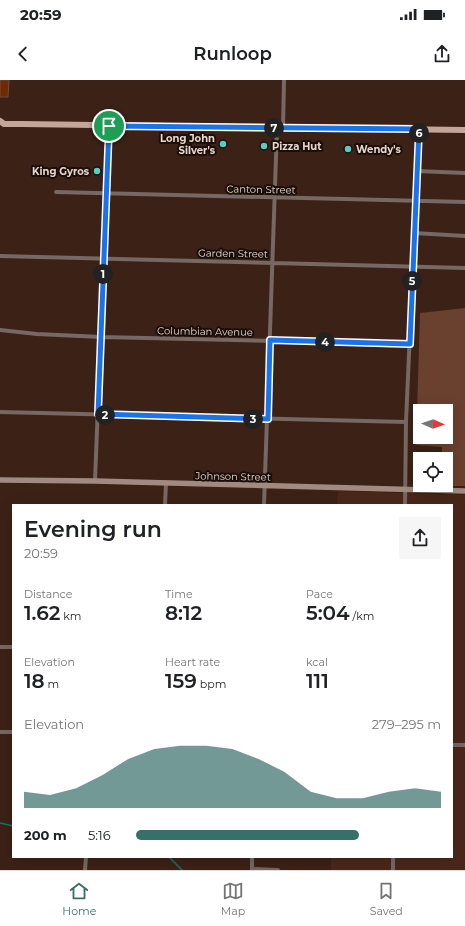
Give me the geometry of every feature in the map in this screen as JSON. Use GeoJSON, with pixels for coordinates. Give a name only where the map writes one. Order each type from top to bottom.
{"type":"FeatureCollection","features":[{"type":"Feature","properties":{"kind":"main road"},"geometry":{"type":"LineString","coordinates":[[1,124],[465,130]]}},
{"type":"Feature","properties":{"kind":"street"},"geometry":{"type":"LineString","coordinates":[[264,504],[276,197],[284,80]]}},
{"type":"Feature","properties":{"kind":"street"},"geometry":{"type":"LineString","coordinates":[[95,481],[109,126]]}},
{"type":"Feature","properties":{"kind":"street"},"geometry":{"type":"LineString","coordinates":[[405,504],[406,422],[419,129]]}},
{"type":"Feature","properties":{"kind":"street"},"geometry":{"type":"LineString","coordinates":[[417,170],[465,172]]}},
{"type":"Feature","properties":{"kind":"street","name":"Canton Street"},"geometry":{"type":"LineString","coordinates":[[56,192],[465,202]]}},
{"type":"Feature","properties":{"kind":"street"},"geometry":{"type":"LineString","coordinates":[[414,233],[465,236]]}},
{"type":"Feature","properties":{"kind":"street","name":"Garden Street"},"geometry":{"type":"LineString","coordinates":[[0,256],[273,262],[413,268],[465,268]]}},
{"type":"Feature","properties":{"kind":"street","name":"Columbian Avenue"},"geometry":{"type":"LineString","coordinates":[[0,330],[36,334],[101,337],[410,344]]}},
{"type":"Feature","properties":{"kind":"street"},"geometry":{"type":"LineString","coordinates":[[0,412],[406,422]]}},
{"type":"Feature","properties":{"kind":"street","name":"Johnson Street"},"geometry":{"type":"LineString","coordinates":[[0,480],[95,481],[465,491]]}},
{"type":"Feature","properties":{"kind":"street"},"geometry":{"type":"LineString","coordinates":[[165,504],[166,483]]}},
{"type":"Feature","properties":{"kind":"street"},"geometry":{"type":"LineString","coordinates":[[0,647],[12,647]]}},
{"type":"Feature","properties":{"kind":"street"},"geometry":{"type":"LineString","coordinates":[[0,732],[12,732]]}},
{"type":"Feature","properties":{"kind":"street"},"geometry":{"type":"LineString","coordinates":[[453,745],[465,745]]}},
{"type":"Feature","properties":{"kind":"street"},"geometry":{"type":"LineString","coordinates":[[85,870],[86,858]]}},
{"type":"Feature","properties":{"kind":"street"},"geometry":{"type":"LineString","coordinates":[[252,858],[252,870],[278,870]]}},
{"type":"Feature","properties":{"kind":"street"},"geometry":{"type":"LineString","coordinates":[[393,858],[393,870]]}},
{"type":"Feature","properties":{"kind":"shaded area"},"geometry":{"type":"Polygon","coordinates":[[[465,308],[465,486],[453,486],[453,452],[442,452],[442,447],[416,445],[453,444],[453,404],[417,404],[420,313],[465,308]]]}},
{"type":"Feature","properties":{"kind":"shaded area"},"geometry":{"type":"Polygon","coordinates":[[[338,491],[465,495],[465,870],[331,870],[331,858],[453,858],[453,504],[337,504],[338,491]]]}},
{"type":"Feature","properties":{"kind":"building"},"geometry":{"type":"Polygon","coordinates":[[[0,80],[9,80],[8,97],[0,97],[0,80]]]}},
{"type":"Feature","properties":{"kind":"waterway"},"geometry":{"type":"LineString","coordinates":[[0,823],[12,826]]}},
{"type":"Feature","properties":{"kind":"waterway"},"geometry":{"type":"LineString","coordinates":[[170,858],[182,870]]}},
{"type":"Feature","properties":{"kind":"place","name":"Long John Silver's"},"geometry":{"type":"Point","coordinates":[223,144]}},
{"type":"Feature","properties":{"kind":"place","name":"Pizza Hut"},"geometry":{"type":"Point","coordinates":[264,146]}},
{"type":"Feature","properties":{"kind":"place","name":"Wendy's"},"geometry":{"type":"Point","coordinates":[348,149]}},
{"type":"Feature","properties":{"kind":"place","name":"King Gyros"},"geometry":{"type":"Point","coordinates":[97,171]}},
{"type":"Feature","properties":{"kind":"route"},"geometry":{"type":"LineString","coordinates":[[109,126],[419,129],[410,344],[270,340],[268,419],[98,414],[109,126]]}}]}
